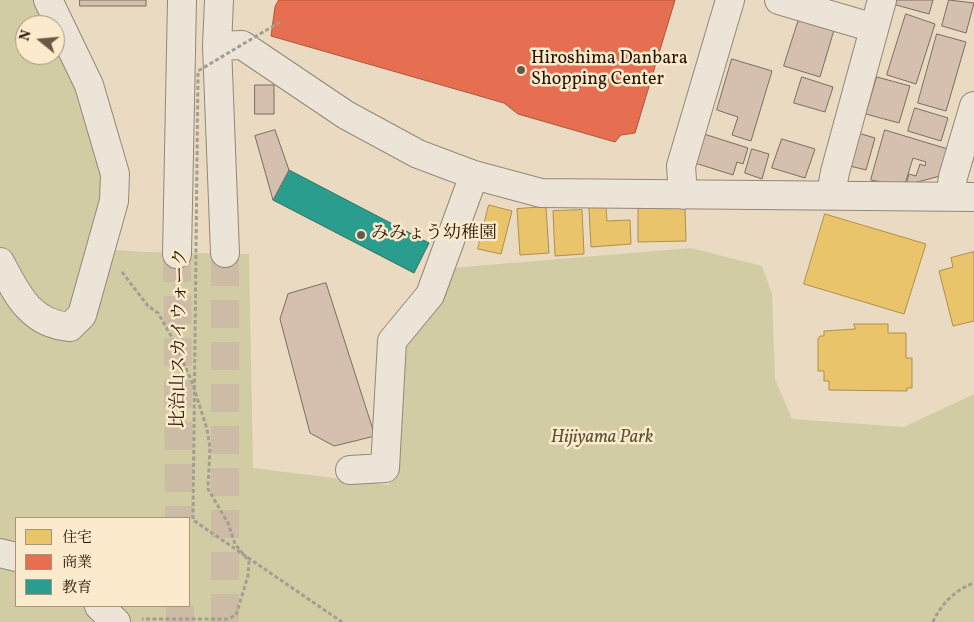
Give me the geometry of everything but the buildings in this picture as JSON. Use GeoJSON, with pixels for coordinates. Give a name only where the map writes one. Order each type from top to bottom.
{"type":"FeatureCollection","features":[{"type":"Feature","properties":{"kind":"street"},"geometry":{"type":"LineString","coordinates":[[0,262],[17,295],[41,320],[54,326],[70,327],[82,316],[114,201],[115,174],[88,85],[48,0]]}},
{"type":"Feature","properties":{"kind":"street"},"geometry":{"type":"LineString","coordinates":[[177,254],[182,0]]}},
{"type":"Feature","properties":{"kind":"street"},"geometry":{"type":"LineString","coordinates":[[219,0],[217,46],[225,252]]}},
{"type":"Feature","properties":{"kind":"street"},"geometry":{"type":"LineString","coordinates":[[683,195],[681,166],[730,0]]}},
{"type":"Feature","properties":{"kind":"street"},"geometry":{"type":"LineString","coordinates":[[779,0],[874,28]]}},
{"type":"Feature","properties":{"kind":"street"},"geometry":{"type":"LineString","coordinates":[[831,194],[835,172],[882,0]]}},
{"type":"Feature","properties":{"kind":"street"},"geometry":{"type":"LineString","coordinates":[[217,46],[242,46],[346,115],[418,154],[474,175],[541,193],[683,195],[831,194],[962,197],[953,177],[974,106]]}},
{"type":"Feature","properties":{"kind":"street"},"geometry":{"type":"LineString","coordinates":[[350,470],[386,468],[392,340],[430,295],[474,175]]}},
{"type":"Feature","properties":{"kind":"street"},"geometry":{"type":"LineString","coordinates":[[0,552],[15,557]]}},
{"type":"Feature","properties":{"kind":"street"},"geometry":{"type":"LineString","coordinates":[[100,607],[125,621]]}},
{"type":"Feature","properties":{"kind":"path","name":"比治山スカイウォーク"},"geometry":{"type":"LineString","coordinates":[[280,22],[198,71],[192,520],[342,622]]}},
{"type":"Feature","properties":{"kind":"path"},"geometry":{"type":"LineString","coordinates":[[97,262],[119,268],[148,306],[158,313],[183,358],[207,429],[210,448],[208,488],[228,523],[235,544],[249,561],[248,576],[236,615],[228,619],[125,621]]}},
{"type":"Feature","properties":{"kind":"path"},"geometry":{"type":"LineString","coordinates":[[933,622],[949,599],[961,588],[974,583]]}},
{"type":"Feature","properties":{"kind":"green space","name":"Hijiyama Park"},"geometry":{"type":"Polygon","coordinates":[[[0,0],[36,0],[43,15],[15,15],[15,65],[65,65],[65,62],[87,107],[105,198],[90,248],[144,252],[249,254],[253,468],[389,485],[400,341],[452,268],[691,248],[762,266],[772,294],[775,379],[792,419],[904,427],[974,394],[974,622],[0,622],[0,0]]]}},
{"type":"Feature","properties":{"kind":"tunnel"},"geometry":{"type":"LineString","coordinates":[[225,253],[225,622]]}},
{"type":"Feature","properties":{"kind":"tunnel"},"geometry":{"type":"LineString","coordinates":[[177,254],[179,517]]}},
{"type":"Feature","properties":{"kind":"tunnel"},"geometry":{"type":"LineString","coordinates":[[180,607],[180,622]]}},
{"type":"Feature","properties":{"kind":"place","name":"Hiroshima Danbara Shopping Center"},"geometry":{"type":"Point","coordinates":[521,70]}},
{"type":"Feature","properties":{"kind":"place","name":"みみょう幼稚園"},"geometry":{"type":"Point","coordinates":[361,235]}}]}
